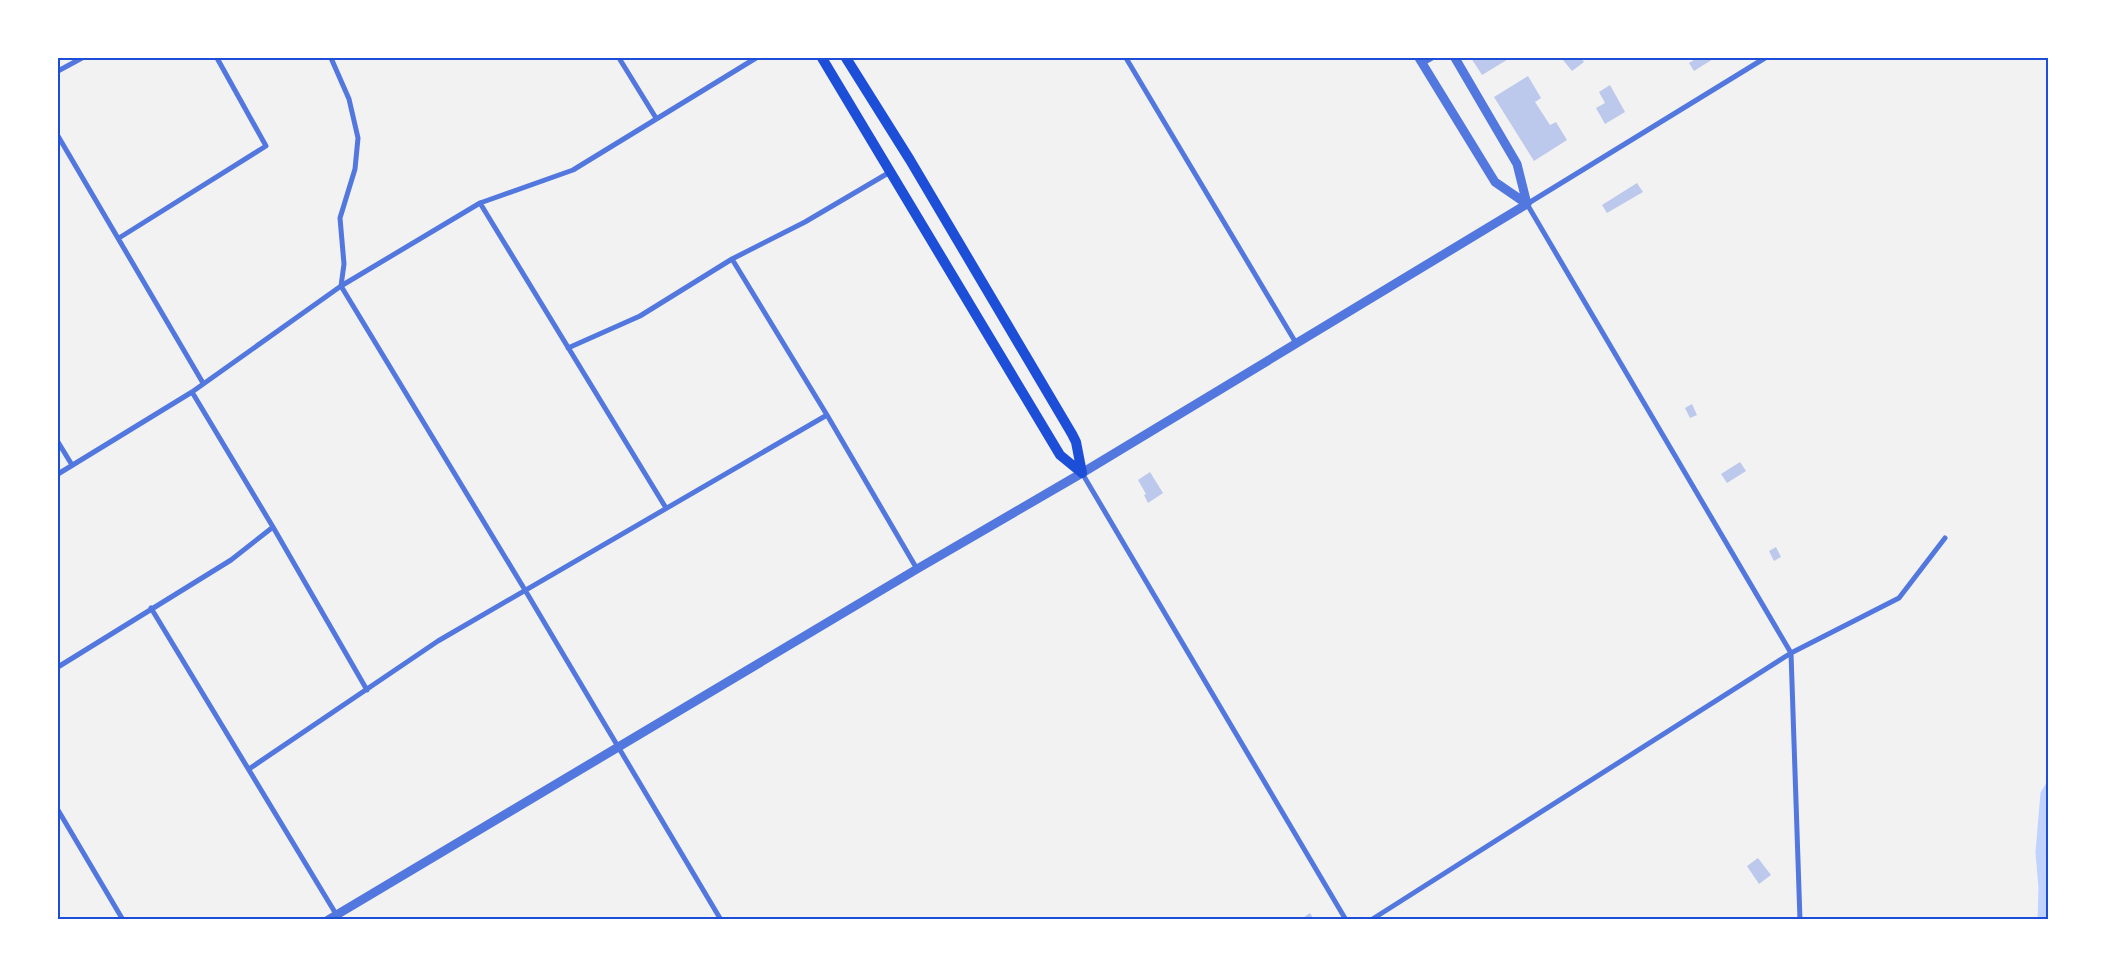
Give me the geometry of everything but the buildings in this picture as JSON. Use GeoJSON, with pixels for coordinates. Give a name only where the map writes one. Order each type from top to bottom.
{"type":"FeatureCollection","features":[{"type":"Feature","properties":{"kind":"main road"},"geometry":{"type":"LineString","coordinates":[[822,58],[1060,455],[1082,473]]}},
{"type":"Feature","properties":{"kind":"main road"},"geometry":{"type":"LineString","coordinates":[[846,58],[910,160],[1072,434],[1076,442],[1082,473]]}},
{"type":"Feature","properties":{"kind":"street"},"geometry":{"type":"LineString","coordinates":[[58,72],[82,58]]}},
{"type":"Feature","properties":{"kind":"street"},"geometry":{"type":"LineString","coordinates":[[119,238],[266,146],[217,58]]}},
{"type":"Feature","properties":{"kind":"street"},"geometry":{"type":"LineString","coordinates":[[331,58],[349,99],[358,138],[354,169],[340,218],[344,264],[341,286],[525,590],[721,920]]}},
{"type":"Feature","properties":{"kind":"street"},"geometry":{"type":"LineString","coordinates":[[619,58],[656,118]]}},
{"type":"Feature","properties":{"kind":"street"},"geometry":{"type":"LineString","coordinates":[[58,474],[192,392],[341,286],[480,202],[573,170],[756,58]]}},
{"type":"Feature","properties":{"kind":"street"},"geometry":{"type":"LineString","coordinates":[[1126,58],[1296,343]]}},
{"type":"Feature","properties":{"kind":"street"},"geometry":{"type":"LineString","coordinates":[[1432,58],[1421,60],[1495,182],[1526,204]]}},
{"type":"Feature","properties":{"kind":"street"},"geometry":{"type":"LineString","coordinates":[[1455,58],[1517,164],[1526,204],[1791,653],[1800,920]]}},
{"type":"Feature","properties":{"kind":"street"},"geometry":{"type":"LineString","coordinates":[[328,920],[618,746],[1082,473],[1765,58]]}},
{"type":"Feature","properties":{"kind":"street"},"geometry":{"type":"LineString","coordinates":[[58,136],[203,383]]}},
{"type":"Feature","properties":{"kind":"street"},"geometry":{"type":"LineString","coordinates":[[568,348],[640,316],[732,259],[805,222],[890,172]]}},
{"type":"Feature","properties":{"kind":"street"},"geometry":{"type":"LineString","coordinates":[[480,202],[666,508]]}},
{"type":"Feature","properties":{"kind":"street"},"geometry":{"type":"LineString","coordinates":[[732,259],[827,415],[917,569]]}},
{"type":"Feature","properties":{"kind":"street"},"geometry":{"type":"LineString","coordinates":[[192,392],[367,690]]}},
{"type":"Feature","properties":{"kind":"street"},"geometry":{"type":"LineString","coordinates":[[249,769],[438,641],[827,415]]}},
{"type":"Feature","properties":{"kind":"street"},"geometry":{"type":"LineString","coordinates":[[58,442],[72,465]]}},
{"type":"Feature","properties":{"kind":"street"},"geometry":{"type":"LineString","coordinates":[[1082,473],[1346,920]]}},
{"type":"Feature","properties":{"kind":"street"},"geometry":{"type":"LineString","coordinates":[[58,668],[151,608],[231,560],[273,527]]}},
{"type":"Feature","properties":{"kind":"street"},"geometry":{"type":"LineString","coordinates":[[1371,920],[1791,653],[1899,598],[1945,538]]}},
{"type":"Feature","properties":{"kind":"street"},"geometry":{"type":"LineString","coordinates":[[151,608],[336,914]]}},
{"type":"Feature","properties":{"kind":"street"},"geometry":{"type":"LineString","coordinates":[[58,810],[123,920]]}},
{"type":"Feature","properties":{"kind":"water"},"geometry":{"type":"Polygon","coordinates":[[[2048,785],[2048,919],[2040,919],[2041,888],[2038,852],[2043,793],[2048,785]]]}},
{"type":"Feature","properties":{"kind":"waterway"},"geometry":{"type":"LineString","coordinates":[[2040,920],[2041,888],[2038,852],[2043,793],[2048,785]]}}]}
